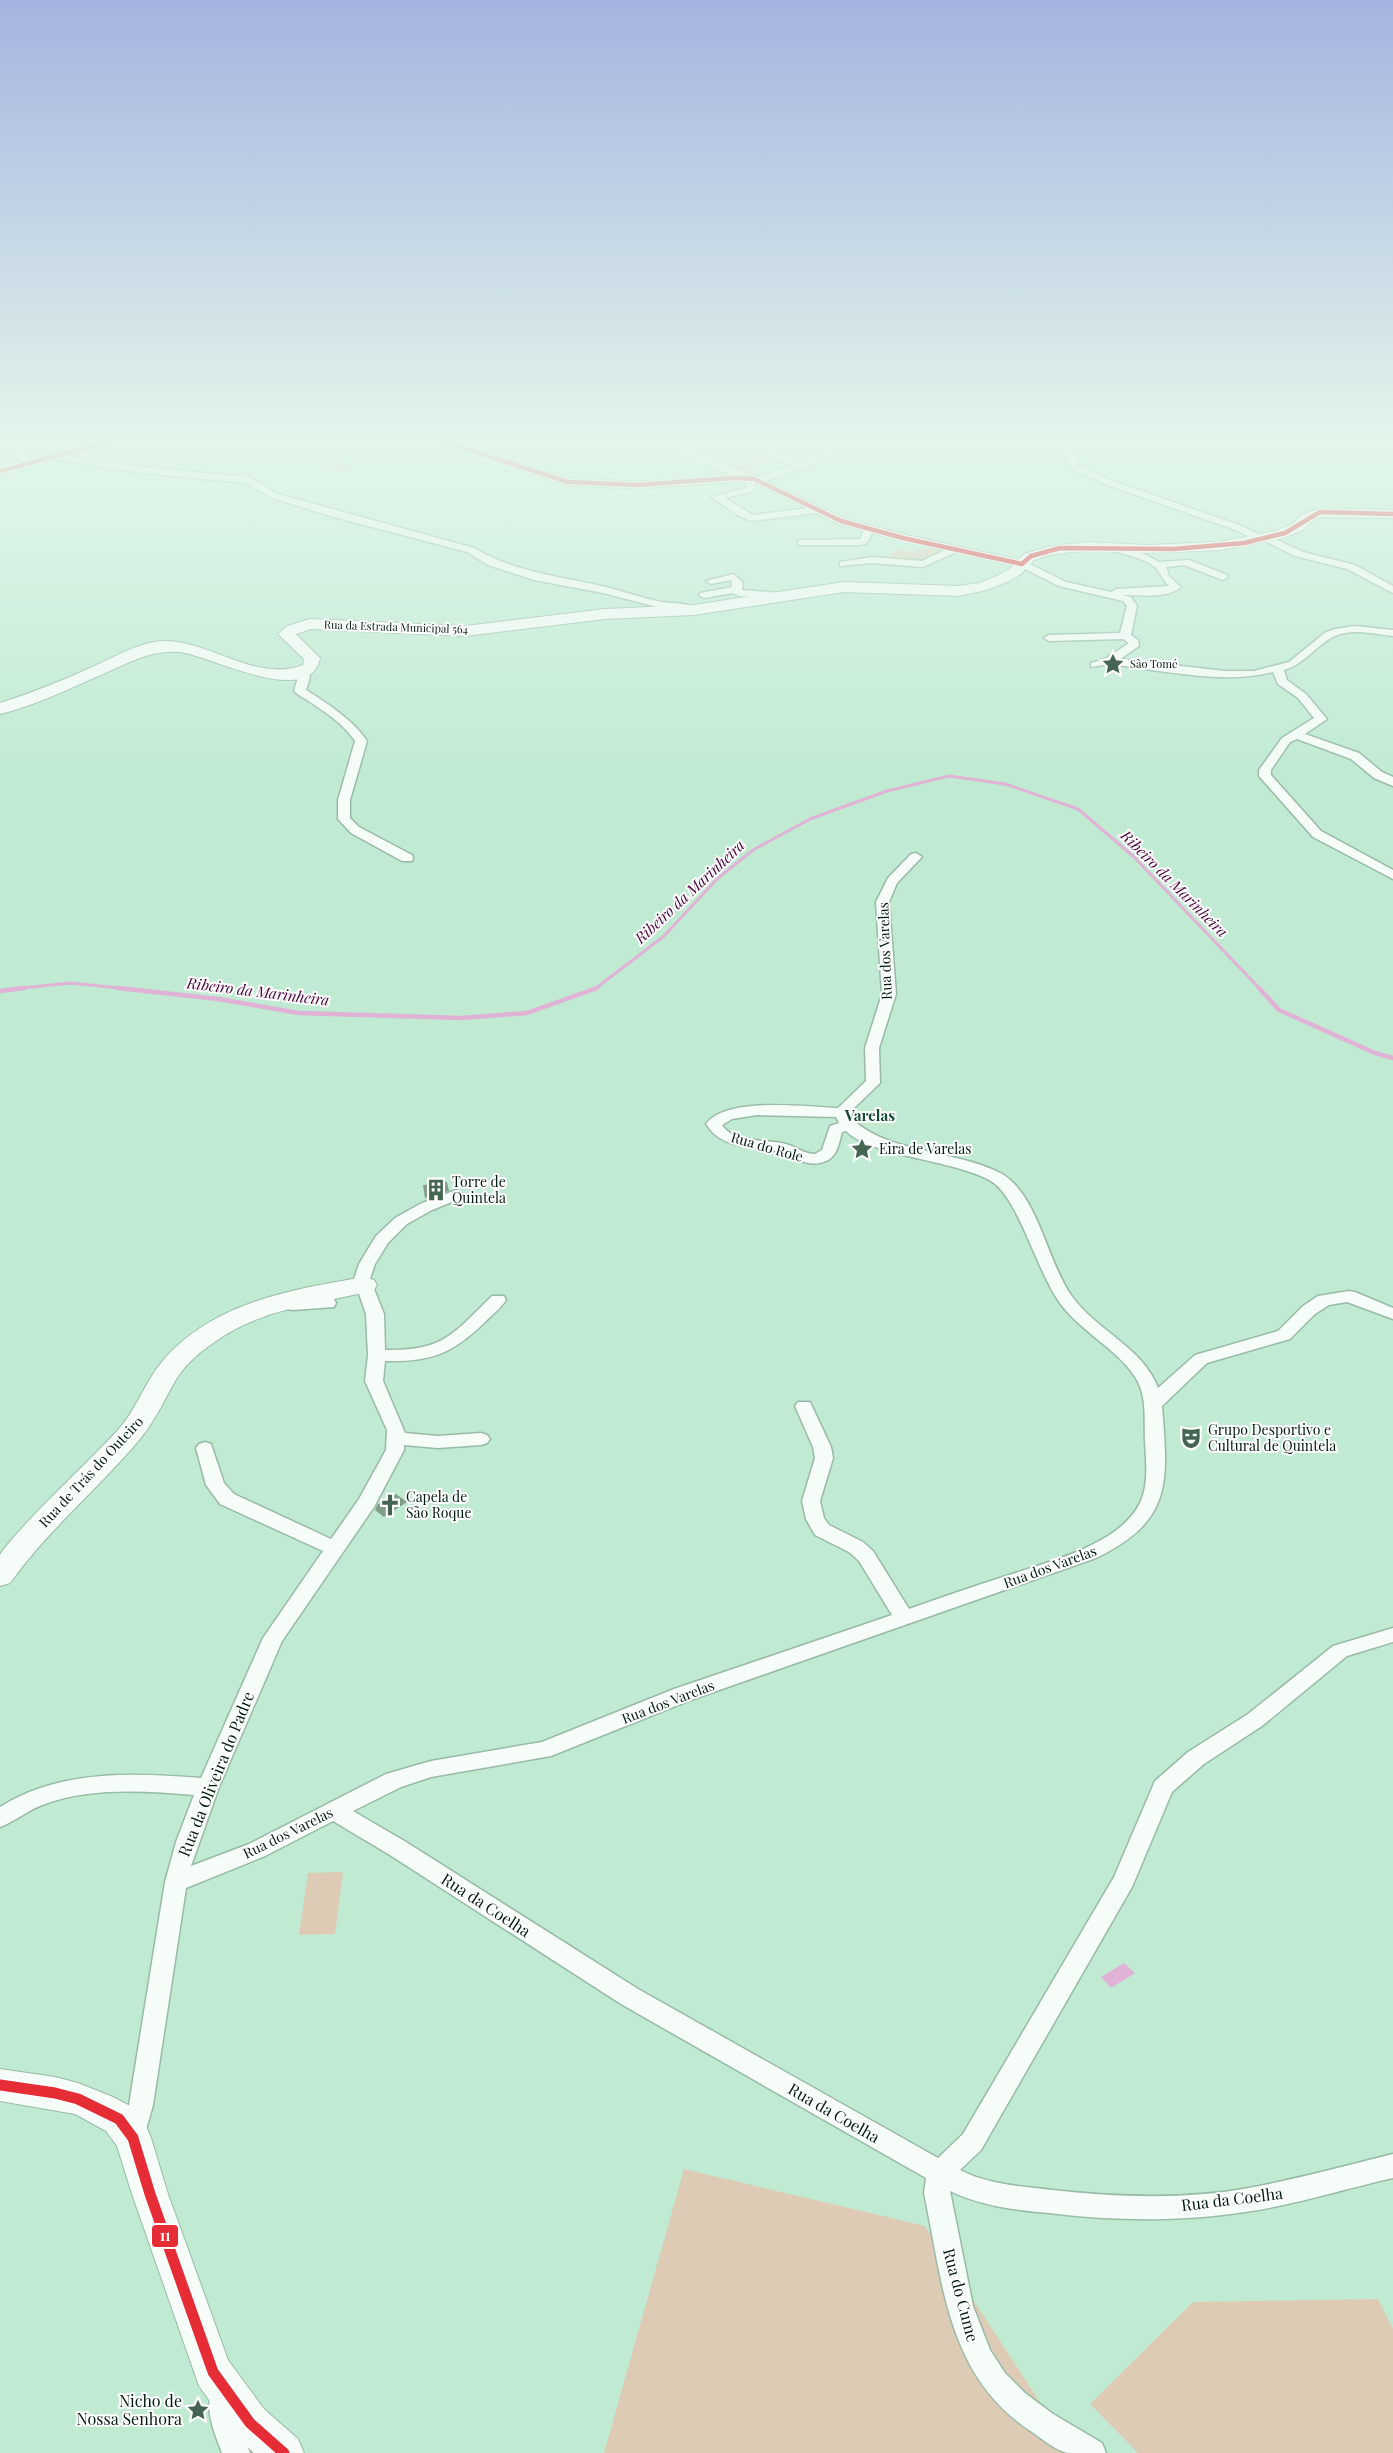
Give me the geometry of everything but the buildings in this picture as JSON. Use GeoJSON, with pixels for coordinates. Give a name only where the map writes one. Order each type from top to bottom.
{"type":"FeatureCollection","features":[{"type":"Feature","properties":{"kind":"main road","name":"Rua da Estrada Municipal 564"},"geometry":{"type":"LineString","coordinates":[[302,672],[310,668],[312,658],[286,634],[293,629],[310,624],[465,631],[605,614],[697,610],[855,586],[958,591],[982,587],[1000,581],[1014,573],[1031,556]]}},
{"type":"Feature","properties":{"kind":"main road"},"geometry":{"type":"LineString","coordinates":[[0,709],[48,692],[141,652],[161,646],[187,648],[256,673],[287,674],[302,672]]}},
{"type":"Feature","properties":{"kind":"main road","name":"Rua de Trás do Outeiro"},"geometry":{"type":"LineString","coordinates":[[0,1576],[25,1543],[130,1433],[176,1362],[210,1335],[242,1316],[274,1303],[365,1285]]}},
{"type":"Feature","properties":{"kind":"main road"},"geometry":{"type":"LineString","coordinates":[[0,2085],[78,2099],[100,2108],[119,2119],[133,2138],[198,2334],[218,2379],[250,2423],[284,2453]]}},
{"type":"Feature","properties":{"kind":"street"},"geometry":{"type":"LineString","coordinates":[[481,556],[492,563],[513,568],[538,578],[604,590],[661,605],[697,610]]}},
{"type":"Feature","properties":{"kind":"street"},"geometry":{"type":"LineString","coordinates":[[844,564],[872,560],[923,564],[939,556]]}},
{"type":"Feature","properties":{"kind":"street"},"geometry":{"type":"LineString","coordinates":[[989,556],[1022,564],[1060,582],[1127,599],[1131,603],[1125,636]]}},
{"type":"Feature","properties":{"kind":"street"},"geometry":{"type":"LineString","coordinates":[[996,558],[1007,556]]}},
{"type":"Feature","properties":{"kind":"street"},"geometry":{"type":"LineString","coordinates":[[1101,593],[1175,589],[1175,586],[1166,578],[1163,569],[1141,556]]}},
{"type":"Feature","properties":{"kind":"street"},"geometry":{"type":"LineString","coordinates":[[1309,556],[1352,567],[1393,590]]}},
{"type":"Feature","properties":{"kind":"street"},"geometry":{"type":"LineString","coordinates":[[1158,565],[1187,563],[1223,577]]}},
{"type":"Feature","properties":{"kind":"street"},"geometry":{"type":"LineString","coordinates":[[711,581],[734,577],[738,582],[739,592]]}},
{"type":"Feature","properties":{"kind":"street"},"geometry":{"type":"LineString","coordinates":[[704,594],[739,592],[780,596]]}},
{"type":"Feature","properties":{"kind":"street"},"geometry":{"type":"LineString","coordinates":[[1109,661],[1240,675],[1278,669],[1296,663],[1328,636],[1338,631],[1355,629],[1393,633]]}},
{"type":"Feature","properties":{"kind":"street"},"geometry":{"type":"LineString","coordinates":[[1049,638],[1125,636],[1134,642],[1134,646],[1109,661],[1095,665]]}},
{"type":"Feature","properties":{"kind":"street"},"geometry":{"type":"LineString","coordinates":[[1278,669],[1282,682],[1302,696],[1321,718],[1320,721],[1295,734],[1282,744],[1266,770],[1267,778],[1319,836],[1393,875]]}},
{"type":"Feature","properties":{"kind":"street"},"geometry":{"type":"LineString","coordinates":[[302,672],[304,677],[300,691],[324,706],[362,740],[344,800],[343,814],[346,822],[358,831],[406,858]]}},
{"type":"Feature","properties":{"kind":"street"},"geometry":{"type":"LineString","coordinates":[[1295,734],[1355,756],[1378,775],[1393,782]]}},
{"type":"Feature","properties":{"kind":"street","name":"Rua dos Varelas"},"geometry":{"type":"LineString","coordinates":[[176,1882],[257,1850],[358,1797],[401,1778],[431,1769],[544,1750],[681,1695],[905,1619],[1093,1552],[1126,1532],[1148,1506],[1155,1488],[1153,1404],[1149,1386],[1140,1371],[1080,1316],[1063,1296],[1016,1197],[1007,1184],[985,1171],[882,1142],[845,1119],[873,1083],[875,1077],[871,1061],[872,1048],[887,1006],[889,994],[881,904],[891,881],[916,857]]}},
{"type":"Feature","properties":{"kind":"street","name":"Rua do Role"},"geometry":{"type":"LineString","coordinates":[[750,1111],[845,1119],[835,1129],[830,1149],[822,1157],[815,1160],[783,1148],[742,1141],[722,1134],[714,1126],[716,1120],[724,1116],[750,1111]]}},
{"type":"Feature","properties":{"kind":"street"},"geometry":{"type":"LineString","coordinates":[[205,1448],[215,1485],[227,1499],[333,1548],[367,1502],[390,1462],[397,1438],[396,1430],[375,1388],[373,1376],[377,1355],[375,1314],[362,1280],[374,1251],[392,1229],[426,1207],[456,1195]]}},
{"type":"Feature","properties":{"kind":"street"},"geometry":{"type":"LineString","coordinates":[[1153,1404],[1189,1368],[1201,1360],[1284,1335],[1309,1310],[1324,1300],[1349,1296],[1393,1314]]}},
{"type":"Feature","properties":{"kind":"street"},"geometry":{"type":"LineString","coordinates":[[377,1355],[412,1356],[434,1353],[459,1338],[498,1300]]}},
{"type":"Feature","properties":{"kind":"street"},"geometry":{"type":"LineString","coordinates":[[210,1335],[230,1324],[286,1306],[328,1303]]}},
{"type":"Feature","properties":{"kind":"street"},"geometry":{"type":"LineString","coordinates":[[804,1406],[824,1452],[812,1501],[814,1519],[822,1530],[856,1547],[866,1556],[905,1619]]}},
{"type":"Feature","properties":{"kind":"street"},"geometry":{"type":"LineString","coordinates":[[397,1438],[438,1442],[481,1439]]}},
{"type":"Feature","properties":{"kind":"street","name":"Rua da Oliveira do Padre"},"geometry":{"type":"LineString","coordinates":[[133,2138],[141,2105],[176,1882],[187,1842],[208,1787],[268,1648],[333,1548]]}},
{"type":"Feature","properties":{"kind":"street"},"geometry":{"type":"LineString","coordinates":[[940,2172],[962,2154],[972,2142],[1106,1912],[1127,1874],[1163,1787],[1191,1761],[1254,1720],[1340,1651],[1393,1635]]}},
{"type":"Feature","properties":{"kind":"street"},"geometry":{"type":"LineString","coordinates":[[0,1818],[43,1795],[77,1788],[134,1785],[208,1787]]}},
{"type":"Feature","properties":{"kind":"street","name":"Rua da Coelha"},"geometry":{"type":"LineString","coordinates":[[334,1811],[387,1841],[586,1970],[964,2185],[1000,2196],[1071,2204],[1138,2208],[1210,2205],[1248,2200],[1393,2166]]}},
{"type":"Feature","properties":{"kind":"street","name":"Rua do Cume"},"geometry":{"type":"LineString","coordinates":[[940,2172],[936,2185],[937,2193],[957,2292],[979,2356],[996,2382],[1016,2404],[1092,2453]]}},
{"type":"Feature","properties":{"kind":"street"},"geometry":{"type":"LineString","coordinates":[[218,2379],[227,2430],[236,2453]]}},
{"type":"Feature","properties":{"kind":"shaded area"},"geometry":{"type":"Polygon","coordinates":[[[890,556],[935,556],[923,562],[888,560],[890,556]]]}},
{"type":"Feature","properties":{"kind":"shaded area"},"geometry":{"type":"Polygon","coordinates":[[[343,1872],[335,1934],[299,1935],[308,1873],[343,1872]]]}},
{"type":"Feature","properties":{"kind":"shaded area"},"geometry":{"type":"Polygon","coordinates":[[[1124,1963],[1135,1973],[1111,1988],[1101,1977],[1124,1963]]]}},
{"type":"Feature","properties":{"kind":"shaded area"},"geometry":{"type":"Polygon","coordinates":[[[684,2169],[925,2226],[1073,2453],[604,2453],[684,2169]]]}},
{"type":"Feature","properties":{"kind":"shaded area"},"geometry":{"type":"Polygon","coordinates":[[[1378,2299],[1393,2329],[1393,2453],[1138,2453],[1090,2404],[1193,2302],[1378,2299]]]}},
{"type":"Feature","properties":{"kind":"waterway","name":"Ribeiro da Marinheira"},"geometry":{"type":"LineString","coordinates":[[596,988],[664,936],[717,879],[753,850],[810,819],[887,791],[949,776],[1005,784],[1078,809],[1134,857],[1260,989]]}},
{"type":"Feature","properties":{"kind":"waterway","name":"Ribeiro da Marinheira"},"geometry":{"type":"LineString","coordinates":[[13,989],[70,983],[130,989]]}},
{"type":"Feature","properties":{"kind":"waterway","name":"Ribeiro da Marinheira"},"geometry":{"type":"LineString","coordinates":[[0,991],[24,988]]}},
{"type":"Feature","properties":{"kind":"waterway","name":"Ribeiro da Marinheira"},"geometry":{"type":"LineString","coordinates":[[118,988],[218,999],[299,1013],[461,1018],[527,1013],[596,988]]}},
{"type":"Feature","properties":{"kind":"waterway","name":"Ribeiro da Marinheira"},"geometry":{"type":"LineString","coordinates":[[1259,988],[1279,1010],[1375,1053],[1393,1058]]}},
{"type":"Feature","properties":{"kind":"transit line","name":"11"},"geometry":{"type":"LineString","coordinates":[[988,556],[1022,564],[1030,556]]}},
{"type":"Feature","properties":{"kind":"transit line","name":"11"},"geometry":{"type":"LineString","coordinates":[[0,2085],[55,2093],[78,2099],[119,2119],[133,2138],[150,2194],[213,2372],[250,2423],[284,2453]]}},
{"type":"Feature","properties":{"kind":"place","name":"São Tomé"},"geometry":{"type":"Point","coordinates":[1113,664]}},
{"type":"Feature","properties":{"kind":"place","name":"Eira de Varelas"},"geometry":{"type":"Point","coordinates":[862,1149]}},
{"type":"Feature","properties":{"kind":"place","name":"Torre de Quintela"},"geometry":{"type":"Point","coordinates":[436,1190]}},
{"type":"Feature","properties":{"kind":"place","name":"Grupo Desportivo e Cultural de Quintela"},"geometry":{"type":"Point","coordinates":[1191,1438]}},
{"type":"Feature","properties":{"kind":"place","name":"Capela de São Roque"},"geometry":{"type":"Point","coordinates":[390,1505]}},
{"type":"Feature","properties":{"kind":"place","name":"Nicho de Nossa Senhora"},"geometry":{"type":"Point","coordinates":[198,2410]}},
{"type":"Feature","properties":{"kind":"district","name":"Varelas"},"geometry":{"type":"Point","coordinates":[870,1116]}}]}
